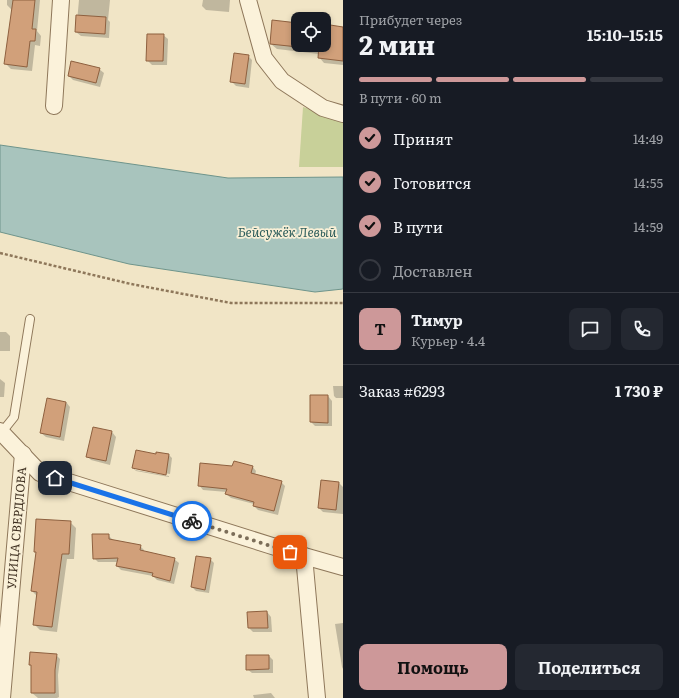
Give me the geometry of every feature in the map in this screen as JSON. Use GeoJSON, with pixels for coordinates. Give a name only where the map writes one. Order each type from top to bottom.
{"type":"FeatureCollection","features":[{"type":"Feature","properties":{"kind":"street"},"geometry":{"type":"LineString","coordinates":[[54,106],[61,0]]}},
{"type":"Feature","properties":{"kind":"street"},"geometry":{"type":"LineString","coordinates":[[248,0],[264,58],[282,81],[323,108],[343,114]]}},
{"type":"Feature","properties":{"kind":"street"},"geometry":{"type":"LineString","coordinates":[[1,432],[40,473],[343,567]]}},
{"type":"Feature","properties":{"kind":"street","name":"УЛИЦА СВЕРДЛОВА"},"geometry":{"type":"LineString","coordinates":[[2,698],[23,454]]}},
{"type":"Feature","properties":{"kind":"street"},"geometry":{"type":"LineString","coordinates":[[304,556],[317,698]]}},
{"type":"Feature","properties":{"kind":"lane"},"geometry":{"type":"LineString","coordinates":[[1,432],[14,417],[30,319]]}},
{"type":"Feature","properties":{"kind":"path"},"geometry":{"type":"LineString","coordinates":[[0,253],[131,284],[231,303],[343,303]]}},
{"type":"Feature","properties":{"kind":"green space"},"geometry":{"type":"Polygon","coordinates":[[[303,107],[343,119],[343,167],[299,167],[303,107]]]}},
{"type":"Feature","properties":{"kind":"water","name":"Бейсужёк Левый"},"geometry":{"type":"Polygon","coordinates":[[[0,145],[228,178],[343,177],[343,289],[315,292],[129,264],[0,232],[0,145]]]}},
{"type":"Feature","properties":{"kind":"building"},"geometry":{"type":"Polygon","coordinates":[[[13,0],[35,0],[32,29],[36,29],[35,41],[30,41],[27,67],[4,64],[13,0]]]}},
{"type":"Feature","properties":{"kind":"building"},"geometry":{"type":"Polygon","coordinates":[[[76,15],[106,17],[105,34],[75,32],[76,15]]]}},
{"type":"Feature","properties":{"kind":"building"},"geometry":{"type":"Polygon","coordinates":[[[272,20],[291,22],[291,46],[270,44],[272,20]]]}},
{"type":"Feature","properties":{"kind":"building"},"geometry":{"type":"Polygon","coordinates":[[[331,25],[343,27],[343,61],[318,58],[318,52],[331,52],[331,25]]]}},
{"type":"Feature","properties":{"kind":"building"},"geometry":{"type":"Polygon","coordinates":[[[147,34],[164,34],[163,61],[146,61],[147,34]]]}},
{"type":"Feature","properties":{"kind":"building"},"geometry":{"type":"Polygon","coordinates":[[[234,53],[249,55],[245,84],[230,82],[234,53]]]}},
{"type":"Feature","properties":{"kind":"building"},"geometry":{"type":"Polygon","coordinates":[[[71,61],[100,68],[96,83],[68,76],[71,61]]]}},
{"type":"Feature","properties":{"kind":"building"},"geometry":{"type":"Polygon","coordinates":[[[310,395],[328,395],[328,423],[310,422],[310,395]]]}},
{"type":"Feature","properties":{"kind":"building"},"geometry":{"type":"Polygon","coordinates":[[[47,398],[66,402],[60,437],[40,433],[47,398]]]}},
{"type":"Feature","properties":{"kind":"building"},"geometry":{"type":"Polygon","coordinates":[[[93,427],[112,431],[106,461],[86,457],[93,427]]]}},
{"type":"Feature","properties":{"kind":"building"},"geometry":{"type":"Polygon","coordinates":[[[136,450],[156,454],[156,452],[169,454],[166,475],[132,468],[136,450]]]}},
{"type":"Feature","properties":{"kind":"building"},"geometry":{"type":"Polygon","coordinates":[[[234,461],[253,466],[251,473],[282,481],[274,511],[253,506],[254,502],[225,494],[227,489],[198,486],[200,463],[232,466],[234,461]]]}},
{"type":"Feature","properties":{"kind":"building"},"geometry":{"type":"Polygon","coordinates":[[[321,480],[339,482],[336,510],[318,508],[321,480]]]}},
{"type":"Feature","properties":{"kind":"building"},"geometry":{"type":"Polygon","coordinates":[[[36,519],[71,521],[69,554],[62,554],[52,627],[33,625],[37,592],[31,591],[36,552],[34,552],[36,519]]]}},
{"type":"Feature","properties":{"kind":"building"},"geometry":{"type":"Polygon","coordinates":[[[92,534],[109,534],[109,539],[141,545],[140,550],[175,558],[170,581],[152,576],[153,573],[116,566],[118,558],[93,559],[92,534]]]}},
{"type":"Feature","properties":{"kind":"building"},"geometry":{"type":"Polygon","coordinates":[[[196,556],[211,558],[205,590],[191,587],[196,556]]]}},
{"type":"Feature","properties":{"kind":"building"},"geometry":{"type":"Polygon","coordinates":[[[267,611],[268,628],[248,628],[247,612],[267,611]]]}},
{"type":"Feature","properties":{"kind":"building"},"geometry":{"type":"Polygon","coordinates":[[[30,652],[57,654],[55,693],[31,693],[31,665],[29,665],[30,652]]]}},
{"type":"Feature","properties":{"kind":"building"},"geometry":{"type":"Polygon","coordinates":[[[246,655],[269,655],[269,669],[246,670],[246,655]]]}},
{"type":"Feature","properties":{"kind":"way so far"},"geometry":{"type":"LineString","coordinates":[[192,521],[290,552]]}},
{"type":"Feature","properties":{"kind":"route"},"geometry":{"type":"LineString","coordinates":[[55,478],[192,521]]}}]}
